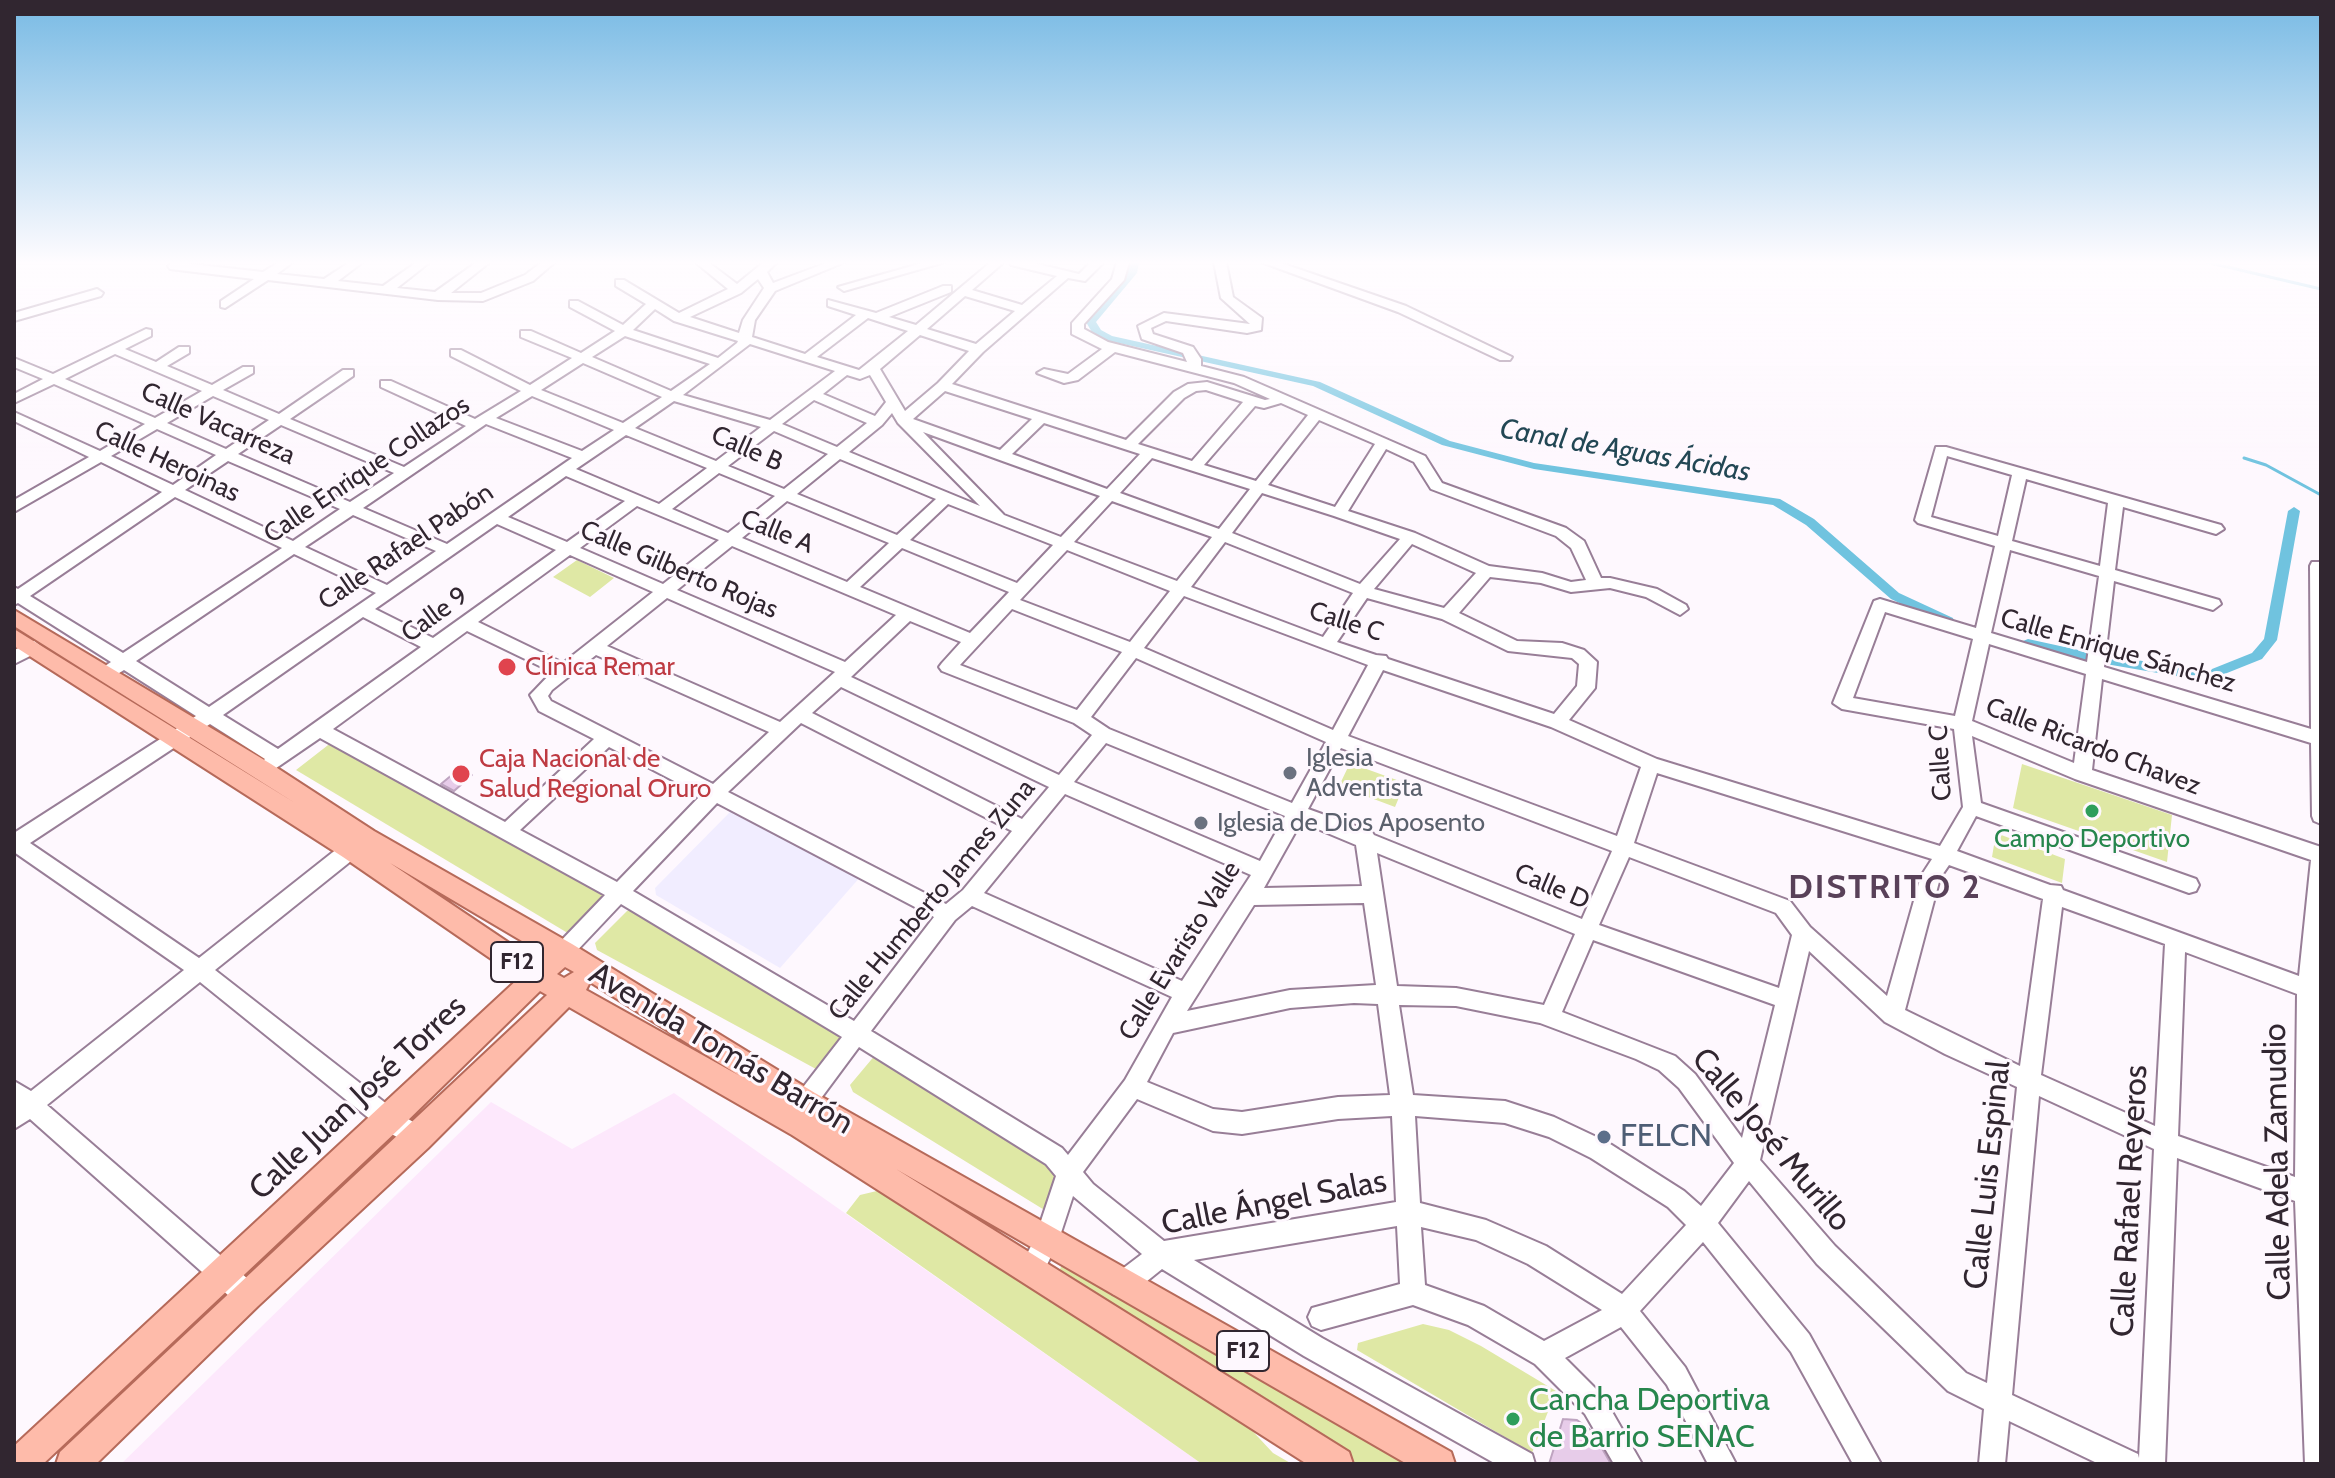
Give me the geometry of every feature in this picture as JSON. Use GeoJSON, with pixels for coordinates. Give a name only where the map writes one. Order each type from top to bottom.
{"type":"FeatureCollection","features":[{"type":"Feature","properties":{"kind":"main road","name":"Avenida Tomás Barrón"},"geometry":{"type":"LineString","coordinates":[[15,602],[358,844],[539,977],[802,1126],[1337,1464]]}},
{"type":"Feature","properties":{"kind":"main road","name":"Avenida Tomás Barrón"},"geometry":{"type":"LineString","coordinates":[[21,647],[271,765],[358,844],[563,952],[805,1102],[1439,1464]]}},
{"type":"Feature","properties":{"kind":"main road","name":"Calle Juan José Torres"},"geometry":{"type":"LineString","coordinates":[[19,1464],[389,1120],[563,952]]}},
{"type":"Feature","properties":{"kind":"main road"},"geometry":{"type":"LineString","coordinates":[[72,1464],[247,1295],[418,1138],[590,969]]}},
{"type":"Feature","properties":{"kind":"street"},"geometry":{"type":"LineString","coordinates":[[624,331],[720,363]]}},
{"type":"Feature","properties":{"kind":"street","name":"Calle Enrique Collazos"},"geometry":{"type":"LineString","coordinates":[[113,669],[480,422],[624,331]]}},
{"type":"Feature","properties":{"kind":"street"},"geometry":{"type":"LineString","coordinates":[[726,331],[860,375],[873,368],[913,331]]}},
{"type":"Feature","properties":{"kind":"street","name":"Calle Rafael Pabón"},"geometry":{"type":"LineString","coordinates":[[14,843],[191,728],[720,363],[743,345],[746,331]]}},
{"type":"Feature","properties":{"kind":"street"},"geometry":{"type":"LineString","coordinates":[[808,358],[848,331]]}},
{"type":"Feature","properties":{"kind":"street"},"geometry":{"type":"LineString","coordinates":[[917,331],[978,349]]}},
{"type":"Feature","properties":{"kind":"street"},"geometry":{"type":"LineString","coordinates":[[903,420],[943,386],[998,331]]}},
{"type":"Feature","properties":{"kind":"street"},"geometry":{"type":"LineString","coordinates":[[1077,331],[1092,342],[1112,348],[1192,359]]}},
{"type":"Feature","properties":{"kind":"street"},"geometry":{"type":"LineString","coordinates":[[1146,331],[1150,338],[1192,359],[1420,459],[1436,486],[1561,532],[1578,545],[1596,584]]}},
{"type":"Feature","properties":{"kind":"street"},"geometry":{"type":"LineString","coordinates":[[1449,331],[1505,357]]}},
{"type":"Feature","properties":{"kind":"street"},"geometry":{"type":"LineString","coordinates":[[14,399],[146,333]]}},
{"type":"Feature","properties":{"kind":"street","name":"Calle C"},"geometry":{"type":"LineString","coordinates":[[526,334],[671,396],[774,426],[946,498],[1326,645],[1380,660],[1557,722],[1651,764],[1945,855],[1972,807],[1962,724],[1979,637],[2006,543],[2020,473]]}},
{"type":"Feature","properties":{"kind":"street"},"geometry":{"type":"LineString","coordinates":[[1044,373],[1064,379],[1073,377],[1112,348]]}},
{"type":"Feature","properties":{"kind":"street"},"geometry":{"type":"LineString","coordinates":[[115,349],[406,473]]}},
{"type":"Feature","properties":{"kind":"street"},"geometry":{"type":"LineString","coordinates":[[158,366],[184,350]]}},
{"type":"Feature","properties":{"kind":"street","name":"Calle B"},"geometry":{"type":"LineString","coordinates":[[456,353],[532,391],[721,465],[785,496],[901,541],[1014,596],[1337,739],[1783,907],[1803,933],[1893,1015],[1953,1047],[2029,1079]]}},
{"type":"Feature","properties":{"kind":"street","name":"Calle Vacarreza"},"geometry":{"type":"LineString","coordinates":[[14,362],[447,550]]}},
{"type":"Feature","properties":{"kind":"street"},"geometry":{"type":"LineString","coordinates":[[873,368],[903,420],[1002,518]]}},
{"type":"Feature","properties":{"kind":"street"},"geometry":{"type":"LineString","coordinates":[[14,507],[154,422],[248,370]]}},
{"type":"Feature","properties":{"kind":"street"},"geometry":{"type":"LineString","coordinates":[[662,509],[845,370]]}},
{"type":"Feature","properties":{"kind":"street"},"geometry":{"type":"LineString","coordinates":[[15,602],[348,373]]}},
{"type":"Feature","properties":{"kind":"street"},"geometry":{"type":"LineString","coordinates":[[386,384],[480,422],[583,457]]}},
{"type":"Feature","properties":{"kind":"street"},"geometry":{"type":"LineString","coordinates":[[943,386],[1196,465],[1410,537],[1486,571],[1542,578],[1571,587],[1610,583],[1651,593],[1680,609]]}},
{"type":"Feature","properties":{"kind":"street"},"geometry":{"type":"LineString","coordinates":[[1130,444],[1179,395],[1193,387],[1207,386],[1264,404],[1282,401]]}},
{"type":"Feature","properties":{"kind":"street"},"geometry":{"type":"LineString","coordinates":[[814,395],[877,422]]}},
{"type":"Feature","properties":{"kind":"street"},"geometry":{"type":"LineString","coordinates":[[1196,465],[1252,400]]}},
{"type":"Feature","properties":{"kind":"street"},"geometry":{"type":"LineString","coordinates":[[892,403],[877,422],[594,647],[539,695],[545,706],[717,791],[948,914]]}},
{"type":"Feature","properties":{"kind":"street"},"geometry":{"type":"LineString","coordinates":[[1080,718],[1316,414]]}},
{"type":"Feature","properties":{"kind":"street","name":"Calle Heroinas"},"geometry":{"type":"LineString","coordinates":[[14,416],[386,591]]}},
{"type":"Feature","properties":{"kind":"street"},"geometry":{"type":"LineString","coordinates":[[1002,456],[1042,417]]}},
{"type":"Feature","properties":{"kind":"street"},"geometry":{"type":"LineString","coordinates":[[903,420],[1221,535],[1363,591],[1448,615],[1514,647],[1562,649],[1578,654],[1588,662],[1586,688],[1557,722]]}},
{"type":"Feature","properties":{"kind":"street"},"geometry":{"type":"LineString","coordinates":[[1339,513],[1384,441]]}},
{"type":"Feature","properties":{"kind":"street"},"geometry":{"type":"LineString","coordinates":[[2213,604],[1923,520],[1941,450],[2216,529]]}},
{"type":"Feature","properties":{"kind":"street"},"geometry":{"type":"LineString","coordinates":[[971,640],[1151,451]]}},
{"type":"Feature","properties":{"kind":"street","name":"Calle A"},"geometry":{"type":"LineString","coordinates":[[565,470],[851,587],[971,640]]}},
{"type":"Feature","properties":{"kind":"street"},"geometry":{"type":"LineString","coordinates":[[851,587],[946,498]]}},
{"type":"Feature","properties":{"kind":"street","name":"Calle 9"},"geometry":{"type":"LineString","coordinates":[[271,765],[322,731],[637,499]]}},
{"type":"Feature","properties":{"kind":"street"},"geometry":{"type":"LineString","coordinates":[[2082,774],[2116,500]]}},
{"type":"Feature","properties":{"kind":"street","name":"Calle Gilberto Rojas"},"geometry":{"type":"LineString","coordinates":[[495,517],[843,674],[1061,784],[1264,872]]}},
{"type":"Feature","properties":{"kind":"street"},"geometry":{"type":"LineString","coordinates":[[1326,645],[1363,591],[1410,537]]}},
{"type":"Feature","properties":{"kind":"street"},"geometry":{"type":"LineString","coordinates":[[2318,566],[2321,816]]}},
{"type":"Feature","properties":{"kind":"street"},"geometry":{"type":"LineString","coordinates":[[1448,615],[1486,571]]}},
{"type":"Feature","properties":{"kind":"street","name":"Calle Enrique Sánchez"},"geometry":{"type":"LineString","coordinates":[[1842,703],[1880,605],[2320,739]]}},
{"type":"Feature","properties":{"kind":"street"},"geometry":{"type":"LineString","coordinates":[[361,609],[436,647]]}},
{"type":"Feature","properties":{"kind":"street","name":"Calle Juan José Torres"},"geometry":{"type":"LineString","coordinates":[[563,952],[717,791],[802,716],[910,612]]}},
{"type":"Feature","properties":{"kind":"street"},"geometry":{"type":"LineString","coordinates":[[467,624],[565,671]]}},
{"type":"Feature","properties":{"kind":"street","name":"Calle D"},"geometry":{"type":"LineString","coordinates":[[971,640],[948,667],[1080,718],[1103,734],[1365,837],[1588,930],[1789,1001]]}},
{"type":"Feature","properties":{"kind":"street"},"geometry":{"type":"LineString","coordinates":[[594,647],[785,731]]}},
{"type":"Feature","properties":{"kind":"street","name":"Calle Evaristo Valle"},"geometry":{"type":"LineString","coordinates":[[1031,1270],[1046,1242],[1070,1171],[1133,1087],[1166,1025],[1264,872],[1380,660]]}},
{"type":"Feature","properties":{"kind":"street","name":"Calle Ricardo Chavez"},"geometry":{"type":"LineString","coordinates":[[1842,703],[1962,724],[2082,774],[2321,858]]}},
{"type":"Feature","properties":{"kind":"street"},"geometry":{"type":"LineString","coordinates":[[802,716],[1025,829]]}},
{"type":"Feature","properties":{"kind":"street"},"geometry":{"type":"LineString","coordinates":[[322,731],[619,893],[855,1033],[1054,1156],[1085,1192],[1161,1254],[1313,1347],[1522,1464]]}},
{"type":"Feature","properties":{"kind":"street","name":"Calle Humberto James Zuna"},"geometry":{"type":"LineString","coordinates":[[805,1102],[948,914],[970,896],[1103,734]]}},
{"type":"Feature","properties":{"kind":"street"},"geometry":{"type":"LineString","coordinates":[[507,831],[607,738]]}},
{"type":"Feature","properties":{"kind":"street"},"geometry":{"type":"LineString","coordinates":[[1549,1017],[1623,848],[1651,764]]}},
{"type":"Feature","properties":{"kind":"street"},"geometry":{"type":"LineString","coordinates":[[1972,807],[2189,885]]}},
{"type":"Feature","properties":{"kind":"street"},"geometry":{"type":"LineString","coordinates":[[1365,837],[1403,1105],[1413,1293]]}},
{"type":"Feature","properties":{"kind":"street"},"geometry":{"type":"LineString","coordinates":[[14,843],[200,970],[389,1120],[418,1138]]}},
{"type":"Feature","properties":{"kind":"street"},"geometry":{"type":"LineString","coordinates":[[247,1295],[19,1105],[200,970],[358,844]]}},
{"type":"Feature","properties":{"kind":"street"},"geometry":{"type":"LineString","coordinates":[[1893,1015],[1931,876],[1945,855],[2054,892],[2175,941],[2314,990]]}},
{"type":"Feature","properties":{"kind":"street","name":"Calle Adela Zamudio"},"geometry":{"type":"LineString","coordinates":[[2318,1464],[2314,990],[2321,858]]}},
{"type":"Feature","properties":{"kind":"street","name":"Calle Luis Espinal"},"geometry":{"type":"LineString","coordinates":[[1992,1464],[2029,1079],[2054,892]]}},
{"type":"Feature","properties":{"kind":"street"},"geometry":{"type":"LineString","coordinates":[[1248,897],[1373,894]]}},
{"type":"Feature","properties":{"kind":"street"},"geometry":{"type":"LineString","coordinates":[[970,896],[1188,994]]}},
{"type":"Feature","properties":{"kind":"street"},"geometry":{"type":"LineString","coordinates":[[1544,1355],[1624,1311],[1703,1224],[1748,1163],[1803,933]]}},
{"type":"Feature","properties":{"kind":"street","name":"Calle Rafael Reyeros"},"geometry":{"type":"LineString","coordinates":[[2152,1464],[2175,941]]}},
{"type":"Feature","properties":{"kind":"street","name":"Calle José Murillo"},"geometry":{"type":"LineString","coordinates":[[1166,1025],[1290,999],[1388,995],[1456,997],[1549,1017],[1667,1063],[1687,1081],[1748,1163],[1826,1255],[1957,1382],[1997,1404],[2128,1464]]}},
{"type":"Feature","properties":{"kind":"street"},"geometry":{"type":"LineString","coordinates":[[2029,1079],[2167,1143],[2314,1196]]}},
{"type":"Feature","properties":{"kind":"street"},"geometry":{"type":"LineString","coordinates":[[1133,1087],[1213,1120],[1242,1123],[1338,1108],[1403,1105],[1505,1112],[1554,1128],[1612,1158],[1676,1199],[1703,1224],[1800,1343],[1868,1464]]}},
{"type":"Feature","properties":{"kind":"street","name":"Calle Ángel Salas"},"geometry":{"type":"LineString","coordinates":[[1122,1285],[1161,1254],[1408,1212],[1490,1233],[1561,1269],[1624,1311],[1676,1376],[1723,1464]]}},
{"type":"Feature","properties":{"kind":"street"},"geometry":{"type":"LineString","coordinates":[[1321,1317],[1413,1293],[1475,1315],[1544,1355],[1594,1405],[1629,1464]]}},
{"type":"Feature","properties":{"kind":"shaded area"},"geometry":{"type":"Polygon","coordinates":[[[734,808],[862,875],[780,968],[656,895],[655,888],[734,808]]]}},
{"type":"Feature","properties":{"kind":"shaded area"},"geometry":{"type":"Polygon","coordinates":[[[674,1093],[1202,1464],[121,1464],[491,1102],[572,1149],[674,1093]]]}},
{"type":"Feature","properties":{"kind":"green space"},"geometry":{"type":"Polygon","coordinates":[[[577,560],[614,578],[590,597],[553,577],[577,560]]]}},
{"type":"Feature","properties":{"kind":"green space"},"geometry":{"type":"Polygon","coordinates":[[[332,742],[615,898],[571,935],[296,770],[332,742]]]}},
{"type":"Feature","properties":{"kind":"green space"},"geometry":{"type":"Polygon","coordinates":[[[1350,763],[1405,783],[1395,807],[1339,786],[1350,763]]]}},
{"type":"Feature","properties":{"kind":"green space","name":"Campo Deportivo"},"geometry":{"type":"Polygon","coordinates":[[[2022,764],[2172,815],[2167,862],[2013,808],[2022,764]]]}},
{"type":"Feature","properties":{"kind":"green space"},"geometry":{"type":"Polygon","coordinates":[[[1996,833],[2065,859],[2062,883],[1992,857],[1996,833]]]}},
{"type":"Feature","properties":{"kind":"green space"},"geometry":{"type":"Polygon","coordinates":[[[634,909],[857,1038],[827,1075],[597,950],[595,943],[627,911],[634,909]]]}},
{"type":"Feature","properties":{"kind":"green space"},"geometry":{"type":"Polygon","coordinates":[[[876,1054],[1068,1161],[1046,1211],[853,1092],[850,1085],[876,1054]]]}},
{"type":"Feature","properties":{"kind":"green space"},"geometry":{"type":"Polygon","coordinates":[[[881,1190],[1246,1424],[1273,1453],[1292,1464],[1202,1464],[846,1213],[860,1195],[881,1190]]]}},
{"type":"Feature","properties":{"kind":"green space"},"geometry":{"type":"Polygon","coordinates":[[[1062,1264],[1414,1464],[1349,1464],[1059,1272],[1062,1264]]]}},
{"type":"Feature","properties":{"kind":"green space"},"geometry":{"type":"Polygon","coordinates":[[[1423,1324],[1449,1330],[1481,1346],[1556,1391],[1532,1453],[1357,1350],[1358,1343],[1423,1324]]]}},
{"type":"Feature","properties":{"kind":"building","name":"Caja Nacional de Salud Regional Oruro"},"geometry":{"type":"Polygon","coordinates":[[[459,769],[472,775],[454,791],[441,784],[459,769]]]}},
{"type":"Feature","properties":{"kind":"building"},"geometry":{"type":"Polygon","coordinates":[[[1563,1419],[1577,1420],[1592,1431],[1611,1464],[1549,1464],[1563,1419]]]}},
{"type":"Feature","properties":{"kind":"waterway","name":"Canal de Aguas Ácidas"},"geometry":{"type":"LineString","coordinates":[[1096,331],[1109,338],[1316,384],[1446,443],[1534,466],[1776,502],[1810,522],[1895,596],[1948,621]]}},
{"type":"Feature","properties":{"kind":"waterway"},"geometry":{"type":"LineString","coordinates":[[2244,458],[2266,465],[2321,495]]}},
{"type":"Feature","properties":{"kind":"waterway","name":"Canal de Aguas Ácidas"},"geometry":{"type":"LineString","coordinates":[[2217,672],[2257,656],[2270,640],[2294,511]]}},
{"type":"Feature","properties":{"kind":"waterway","name":"Canal de Aguas Ácidas"},"geometry":{"type":"LineString","coordinates":[[2028,644],[2083,656]]}},
{"type":"Feature","properties":{"kind":"waterway","name":"Canal de Aguas Ácidas"},"geometry":{"type":"LineString","coordinates":[[2105,660],[2193,674]]}},
{"type":"Feature","properties":{"kind":"place","name":"Clínica Remar"},"geometry":{"type":"Point","coordinates":[507,667]}},
{"type":"Feature","properties":{"kind":"place","name":"Iglesia Adventista"},"geometry":{"type":"Point","coordinates":[1290,773]}},
{"type":"Feature","properties":{"kind":"place","name":"Caja Nacional de Salud Regional Oruro"},"geometry":{"type":"Point","coordinates":[461,774]}},
{"type":"Feature","properties":{"kind":"place","name":"Campo Deportivo"},"geometry":{"type":"Point","coordinates":[2092,811]}},
{"type":"Feature","properties":{"kind":"place","name":"Iglesia de Dios Aposento"},"geometry":{"type":"Point","coordinates":[1201,823]}},
{"type":"Feature","properties":{"kind":"place","name":"FELCN"},"geometry":{"type":"Point","coordinates":[1604,1137]}},
{"type":"Feature","properties":{"kind":"place","name":"Cancha Deportiva de Barrio SENAC"},"geometry":{"type":"Point","coordinates":[1513,1419]}},
{"type":"Feature","properties":{"kind":"district","name":"DISTRITO 2"},"geometry":{"type":"Point","coordinates":[1885,888]}}]}
